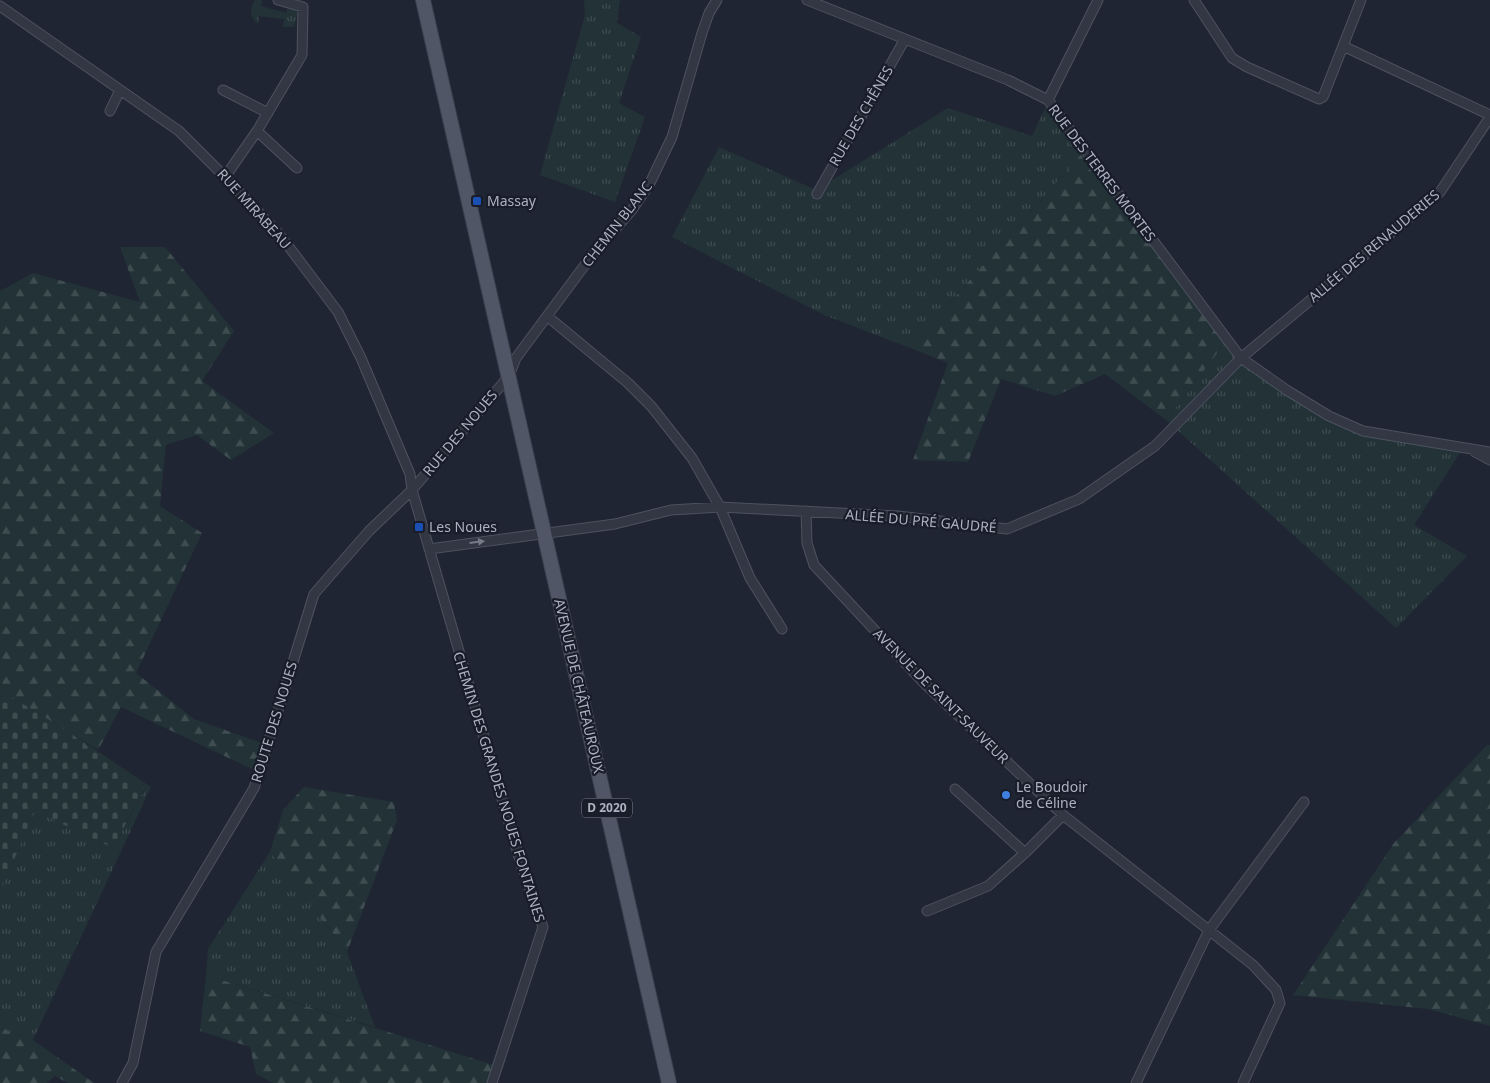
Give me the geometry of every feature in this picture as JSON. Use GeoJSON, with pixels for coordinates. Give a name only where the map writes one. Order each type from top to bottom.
{"type":"FeatureCollection","features":[{"type":"Feature","properties":{"kind":"main road","name":"D 2020"},"geometry":{"type":"LineString","coordinates":[[423,0],[509,376]]}},
{"type":"Feature","properties":{"kind":"main road","name":"AVENUE DE CHÂTEAUROUX"},"geometry":{"type":"LineString","coordinates":[[509,376],[670,1083]]}},
{"type":"Feature","properties":{"kind":"street"},"geometry":{"type":"LineString","coordinates":[[225,176],[258,131],[302,55],[303,7],[278,0]]}},
{"type":"Feature","properties":{"kind":"street","name":"CHEMIN BLANC"},"geometry":{"type":"LineString","coordinates":[[509,376],[516,358],[590,258],[630,211],[649,185],[672,137],[702,33],[709,13],[717,0]]}},
{"type":"Feature","properties":{"kind":"street","name":"RUE DES TERRES MORTES"},"geometry":{"type":"LineString","coordinates":[[808,0],[1008,80],[1048,100],[1241,358],[1288,392],[1329,416],[1363,431],[1490,452]]}},
{"type":"Feature","properties":{"kind":"street"},"geometry":{"type":"LineString","coordinates":[[1048,100],[1098,0]]}},
{"type":"Feature","properties":{"kind":"street"},"geometry":{"type":"LineString","coordinates":[[1194,0],[1232,58],[1247,67],[1319,99],[1323,97],[1360,0]]}},
{"type":"Feature","properties":{"kind":"street","name":"RUE MIRABEAU"},"geometry":{"type":"LineString","coordinates":[[0,6],[178,131],[225,176],[280,234],[338,312],[361,358],[410,474],[412,490]]}},
{"type":"Feature","properties":{"kind":"street","name":"RUE DES CHÊNES"},"geometry":{"type":"LineString","coordinates":[[817,194],[905,39]]}},
{"type":"Feature","properties":{"kind":"street"},"geometry":{"type":"LineString","coordinates":[[1343,46],[1490,116]]}},
{"type":"Feature","properties":{"kind":"street"},"geometry":{"type":"LineString","coordinates":[[110,111],[120,90]]}},
{"type":"Feature","properties":{"kind":"street"},"geometry":{"type":"LineString","coordinates":[[223,90],[268,113]]}},
{"type":"Feature","properties":{"kind":"street","name":"ALLÉE DES RENAUDERIES"},"geometry":{"type":"LineString","coordinates":[[1241,358],[1440,192],[1490,116]]}},
{"type":"Feature","properties":{"kind":"street"},"geometry":{"type":"LineString","coordinates":[[258,131],[297,168]]}},
{"type":"Feature","properties":{"kind":"street"},"geometry":{"type":"LineString","coordinates":[[547,316],[628,384],[651,406],[692,458],[720,507],[750,578],[782,629]]}},
{"type":"Feature","properties":{"kind":"street","name":"ALLÉE DU PRÉ GAUDRÉ"},"geometry":{"type":"LineString","coordinates":[[429,549],[615,524],[670,510],[720,507],[898,516],[1007,529],[1079,498],[1156,446],[1241,358]]}},
{"type":"Feature","properties":{"kind":"street","name":"RUE DES NOUES"},"geometry":{"type":"LineString","coordinates":[[412,490],[509,376]]}},
{"type":"Feature","properties":{"kind":"street"},"geometry":{"type":"LineString","coordinates":[[1473,450],[1490,460]]}},
{"type":"Feature","properties":{"kind":"street","name":"CHEMIN DES GRANDES NOUES FONTAINES"},"geometry":{"type":"LineString","coordinates":[[412,490],[518,854],[543,927],[492,1083]]}},
{"type":"Feature","properties":{"kind":"street","name":"ROUTE DES NOUES"},"geometry":{"type":"LineString","coordinates":[[122,1083],[133,1063],[156,952],[254,788],[314,594],[369,531],[412,490]]}},
{"type":"Feature","properties":{"kind":"street","name":"AVENUE DE SAINT-SAUVEUR"},"geometry":{"type":"LineString","coordinates":[[806,511],[807,544],[814,565],[923,682],[1063,815],[1253,965],[1276,990],[1280,1003],[1243,1083]]}},
{"type":"Feature","properties":{"kind":"street"},"geometry":{"type":"LineString","coordinates":[[955,789],[1025,853]]}},
{"type":"Feature","properties":{"kind":"street"},"geometry":{"type":"LineString","coordinates":[[1136,1083],[1209,930],[1304,802]]}},
{"type":"Feature","properties":{"kind":"street"},"geometry":{"type":"LineString","coordinates":[[927,911],[988,886],[1063,815]]}},
{"type":"Feature","properties":{"kind":"green space"},"geometry":{"type":"Polygon","coordinates":[[[255,0],[262,0],[261,6],[286,13],[288,6],[295,9],[298,12],[294,27],[283,27],[284,19],[259,16],[258,24],[253,19],[251,13],[255,0]]]}},
{"type":"Feature","properties":{"kind":"green space"},"geometry":{"type":"Polygon","coordinates":[[[584,0],[620,0],[617,23],[641,37],[619,103],[645,117],[615,202],[540,175],[585,15],[584,0]]]}},
{"type":"Feature","properties":{"kind":"green space"},"geometry":{"type":"Polygon","coordinates":[[[1049,100],[1086,149],[910,348],[824,315],[672,237],[719,147],[816,190],[948,108],[1032,136],[1049,100]]]}},
{"type":"Feature","properties":{"kind":"green space"},"geometry":{"type":"Polygon","coordinates":[[[1086,149],[1224,344],[1166,420],[1105,374],[1055,396],[1001,379],[968,462],[913,460],[948,363],[910,348],[1086,149]]]}},
{"type":"Feature","properties":{"kind":"green space"},"geometry":{"type":"Polygon","coordinates":[[[120,247],[165,247],[234,331],[202,381],[274,433],[231,460],[197,435],[166,445],[160,506],[202,533],[136,673],[194,719],[262,743],[254,770],[121,707],[98,750],[0,690],[0,291],[33,273],[140,302],[120,247]]]}},
{"type":"Feature","properties":{"kind":"green space"},"geometry":{"type":"Polygon","coordinates":[[[1224,344],[1268,379],[1362,430],[1463,448],[1414,525],[1467,556],[1396,628],[1166,420],[1224,344]]]}},
{"type":"Feature","properties":{"kind":"green space"},"geometry":{"type":"Polygon","coordinates":[[[0,690],[69,732],[144,789],[113,848],[35,811],[0,892],[0,690]]]}},
{"type":"Feature","properties":{"kind":"green space"},"geometry":{"type":"Polygon","coordinates":[[[69,732],[151,787],[33,1040],[0,1028],[0,892],[35,810],[113,848],[144,790],[69,732]]]}},
{"type":"Feature","properties":{"kind":"green space"},"geometry":{"type":"Polygon","coordinates":[[[1487,745],[1490,745],[1490,1026],[1428,1009],[1293,995],[1394,843],[1487,745]]]}},
{"type":"Feature","properties":{"kind":"green space"},"geometry":{"type":"Polygon","coordinates":[[[304,787],[394,802],[397,820],[347,952],[270,852],[283,810],[304,787]]]}},
{"type":"Feature","properties":{"kind":"green space"},"geometry":{"type":"Polygon","coordinates":[[[270,852],[347,952],[375,1027],[206,975],[208,949],[270,852]]]}},
{"type":"Feature","properties":{"kind":"green space"},"geometry":{"type":"Polygon","coordinates":[[[206,975],[497,1066],[493,1083],[273,1083],[256,1074],[250,1047],[200,1031],[206,975]]]}},
{"type":"Feature","properties":{"kind":"green space"},"geometry":{"type":"Polygon","coordinates":[[[0,1028],[33,1040],[94,1083],[68,1083],[55,1076],[47,1083],[0,1083],[0,1028]]]}},
{"type":"Feature","properties":{"kind":"place","name":"Massay"},"geometry":{"type":"Point","coordinates":[477,201]}},
{"type":"Feature","properties":{"kind":"place","name":"Les Noues"},"geometry":{"type":"Point","coordinates":[419,527]}},
{"type":"Feature","properties":{"kind":"place","name":"Le Boudoir de Céline"},"geometry":{"type":"Point","coordinates":[1006,795]}}]}
